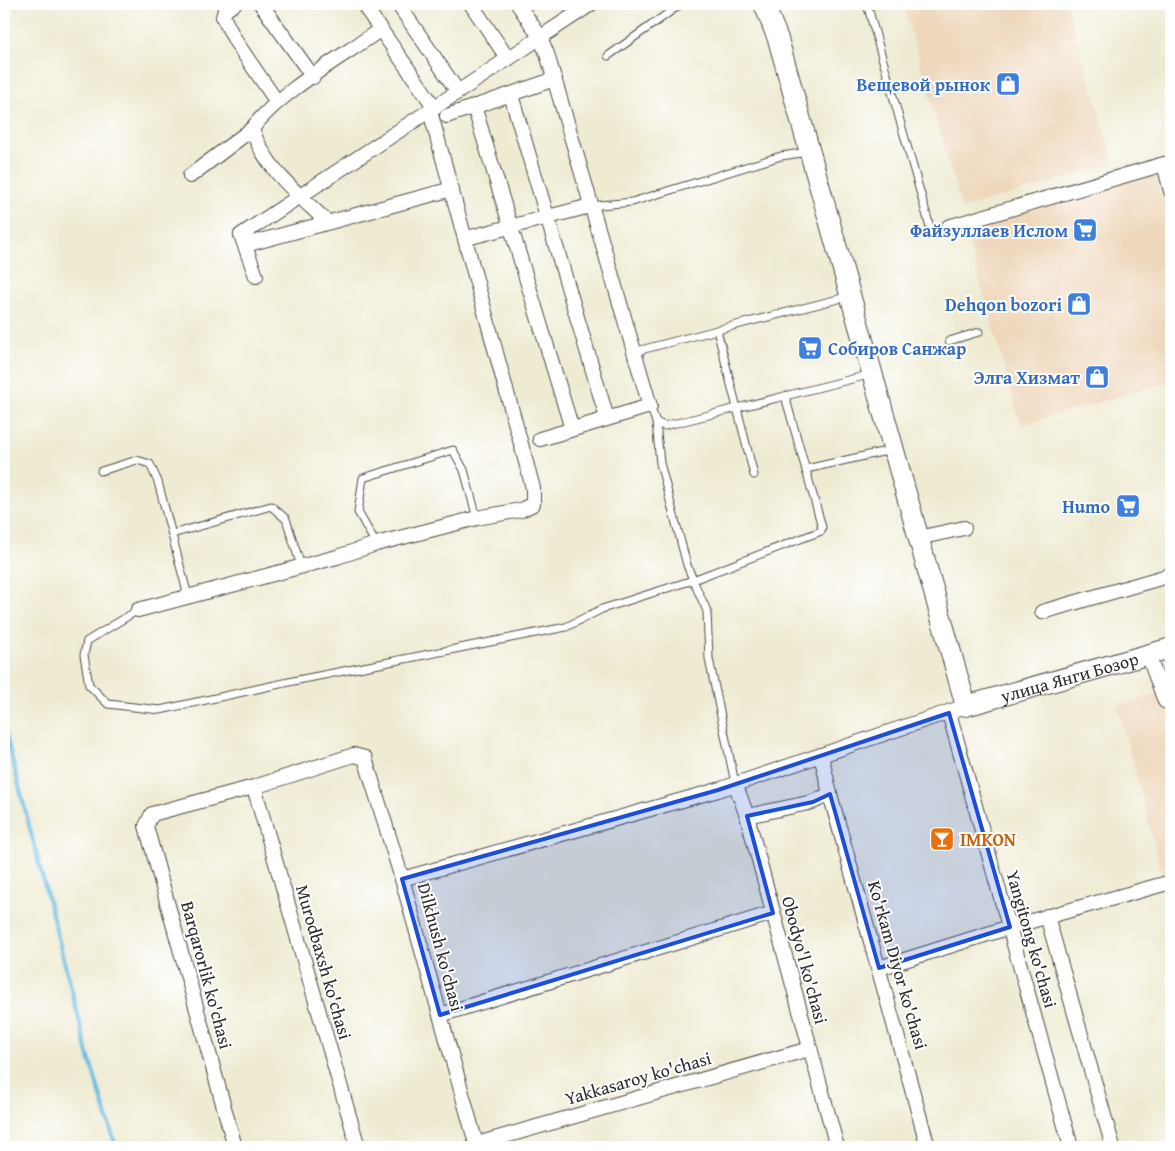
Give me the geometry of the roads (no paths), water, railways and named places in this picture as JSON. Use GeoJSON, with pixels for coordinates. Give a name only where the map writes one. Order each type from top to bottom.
{"type":"FeatureCollection","features":[{"type":"Feature","properties":{"kind":"street"},"geometry":{"type":"LineString","coordinates":[[234,4],[225,10],[224,17],[236,42],[277,102]]}},
{"type":"Feature","properties":{"kind":"street"},"geometry":{"type":"LineString","coordinates":[[261,4],[313,77]]}},
{"type":"Feature","properties":{"kind":"street"},"geometry":{"type":"LineString","coordinates":[[138,610],[376,544],[477,518],[521,510],[533,504],[533,488],[452,189],[433,110],[363,4]]}},
{"type":"Feature","properties":{"kind":"street"},"geometry":{"type":"LineString","coordinates":[[398,4],[458,92]]}},
{"type":"Feature","properties":{"kind":"street"},"geometry":{"type":"LineString","coordinates":[[471,4],[508,59]]}},
{"type":"Feature","properties":{"kind":"street"},"geometry":{"type":"LineString","coordinates":[[518,4],[540,37],[554,79],[650,406],[540,439]]}},
{"type":"Feature","properties":{"kind":"street"},"geometry":{"type":"LineString","coordinates":[[256,276],[241,235],[591,4]]}},
{"type":"Feature","properties":{"kind":"street"},"geometry":{"type":"LineString","coordinates":[[764,4],[778,40]]}},
{"type":"Feature","properties":{"kind":"street"},"geometry":{"type":"LineString","coordinates":[[402,879],[735,783],[957,710],[918,538],[778,40],[771,4]]}},
{"type":"Feature","properties":{"kind":"street"},"geometry":{"type":"LineString","coordinates":[[190,176],[252,129],[261,117],[277,102],[381,29]]}},
{"type":"Feature","properties":{"kind":"street"},"geometry":{"type":"LineString","coordinates":[[447,116],[554,79]]}},
{"type":"Feature","properties":{"kind":"street"},"geometry":{"type":"LineString","coordinates":[[511,95],[607,418]]}},
{"type":"Feature","properties":{"kind":"street"},"geometry":{"type":"LineString","coordinates":[[474,106],[572,429]]}},
{"type":"Feature","properties":{"kind":"street"},"geometry":{"type":"LineString","coordinates":[[252,129],[267,160],[327,222]]}},
{"type":"Feature","properties":{"kind":"street"},"geometry":{"type":"LineString","coordinates":[[948,227],[1168,163],[1171,191]]}},
{"type":"Feature","properties":{"kind":"street"},"geometry":{"type":"LineString","coordinates":[[245,245],[452,189]]}},
{"type":"Feature","properties":{"kind":"street"},"geometry":{"type":"LineString","coordinates":[[466,238],[590,206]]}},
{"type":"Feature","properties":{"kind":"street"},"geometry":{"type":"LineString","coordinates":[[918,538],[964,528]]}},
{"type":"Feature","properties":{"kind":"street"},"geometry":{"type":"LineString","coordinates":[[1042,612],[1171,575]]}},
{"type":"Feature","properties":{"kind":"street","name":"улица Янги Бозор"},"geometry":{"type":"LineString","coordinates":[[957,710],[1171,648]]}},
{"type":"Feature","properties":{"kind":"street"},"geometry":{"type":"LineString","coordinates":[[1148,655],[1165,701],[1171,702]]}},
{"type":"Feature","properties":{"kind":"street","name":"Yangitong ko'chasi"},"geometry":{"type":"LineString","coordinates":[[957,710],[1010,927],[1071,1147]]}},
{"type":"Feature","properties":{"kind":"street","name":"Dilkhush ko'chasi"},"geometry":{"type":"LineString","coordinates":[[254,787],[354,754],[365,758],[402,879],[477,1146]]}},
{"type":"Feature","properties":{"kind":"street","name":"Ko'rkam Diyor ko'chasi"},"geometry":{"type":"LineString","coordinates":[[821,755],[830,794],[928,1147]]}},
{"type":"Feature","properties":{"kind":"street","name":"Obodyo'l ko'chasi"},"geometry":{"type":"LineString","coordinates":[[735,783],[747,816],[837,1147]]}},
{"type":"Feature","properties":{"kind":"street","name":"Barqarorlik ko'chasi"},"geometry":{"type":"LineString","coordinates":[[235,1147],[146,826],[152,814],[254,787]]}},
{"type":"Feature","properties":{"kind":"street","name":"Murodbaxsh ko'chasi"},"geometry":{"type":"LineString","coordinates":[[254,787],[358,1147]]}},
{"type":"Feature","properties":{"kind":"street"},"geometry":{"type":"LineString","coordinates":[[747,816],[813,802],[830,794]]}},
{"type":"Feature","properties":{"kind":"street"},"geometry":{"type":"LineString","coordinates":[[879,968],[1047,916],[1171,882]]}},
{"type":"Feature","properties":{"kind":"street"},"geometry":{"type":"LineString","coordinates":[[440,1015],[773,913]]}},
{"type":"Feature","properties":{"kind":"street","name":"Yangitong ko'chasi"},"geometry":{"type":"LineString","coordinates":[[1047,916],[1113,1147]]}},
{"type":"Feature","properties":{"kind":"street","name":"Yakkasaroy ko'chasi"},"geometry":{"type":"LineString","coordinates":[[477,1146],[809,1049]]}},
{"type":"Feature","properties":{"kind":"lane"},"geometry":{"type":"LineString","coordinates":[[608,56],[681,4]]}},
{"type":"Feature","properties":{"kind":"lane"},"geometry":{"type":"LineString","coordinates":[[867,4],[930,227]]}},
{"type":"Feature","properties":{"kind":"lane"},"geometry":{"type":"LineString","coordinates":[[590,206],[632,202],[781,156],[809,152]]}},
{"type":"Feature","properties":{"kind":"lane"},"geometry":{"type":"LineString","coordinates":[[634,352],[850,296]]}},
{"type":"Feature","properties":{"kind":"lane"},"geometry":{"type":"LineString","coordinates":[[717,330],[754,476]]}},
{"type":"Feature","properties":{"kind":"lane"},"geometry":{"type":"LineString","coordinates":[[949,341],[979,332]]}},
{"type":"Feature","properties":{"kind":"lane"},"geometry":{"type":"LineString","coordinates":[[656,422],[664,426],[872,374]]}},
{"type":"Feature","properties":{"kind":"lane"},"geometry":{"type":"LineString","coordinates":[[138,610],[87,641],[84,655],[89,685],[108,704],[160,710],[298,680],[566,627],[602,609],[693,580],[821,531],[822,527],[785,396]]}},
{"type":"Feature","properties":{"kind":"lane"},"geometry":{"type":"LineString","coordinates":[[650,406],[656,422],[660,463],[687,565],[707,611],[709,659],[735,783]]}},
{"type":"Feature","properties":{"kind":"lane"},"geometry":{"type":"LineString","coordinates":[[806,469],[894,449]]}},
{"type":"Feature","properties":{"kind":"lane"},"geometry":{"type":"LineString","coordinates":[[376,544],[358,512],[363,478],[453,450],[464,470],[477,518]]}},
{"type":"Feature","properties":{"kind":"lane"},"geometry":{"type":"LineString","coordinates":[[101,471],[137,460],[150,464],[158,482],[188,596]]}},
{"type":"Feature","properties":{"kind":"lane"},"geometry":{"type":"LineString","coordinates":[[172,534],[272,506],[286,519],[301,566]]}},
{"type":"Feature","properties":{"kind":"waterway"},"geometry":{"type":"LineString","coordinates":[[4,728],[88,1054],[116,1147]]}},
{"type":"Feature","properties":{"kind":"place","name":"Вещевой рынок"},"geometry":{"type":"Point","coordinates":[1008,84]}},
{"type":"Feature","properties":{"kind":"place","name":"Файзуллаев Ислом"},"geometry":{"type":"Point","coordinates":[1085,230]}},
{"type":"Feature","properties":{"kind":"place","name":"Dehqon bozori"},"geometry":{"type":"Point","coordinates":[1079,304]}},
{"type":"Feature","properties":{"kind":"place","name":"Собиров Санжар"},"geometry":{"type":"Point","coordinates":[810,348]}},
{"type":"Feature","properties":{"kind":"place","name":"Элга Хизмат"},"geometry":{"type":"Point","coordinates":[1097,377]}},
{"type":"Feature","properties":{"kind":"place","name":"Humo"},"geometry":{"type":"Point","coordinates":[1128,506]}},
{"type":"Feature","properties":{"kind":"place","name":"IMKON"},"geometry":{"type":"Point","coordinates":[942,839]}}]}
